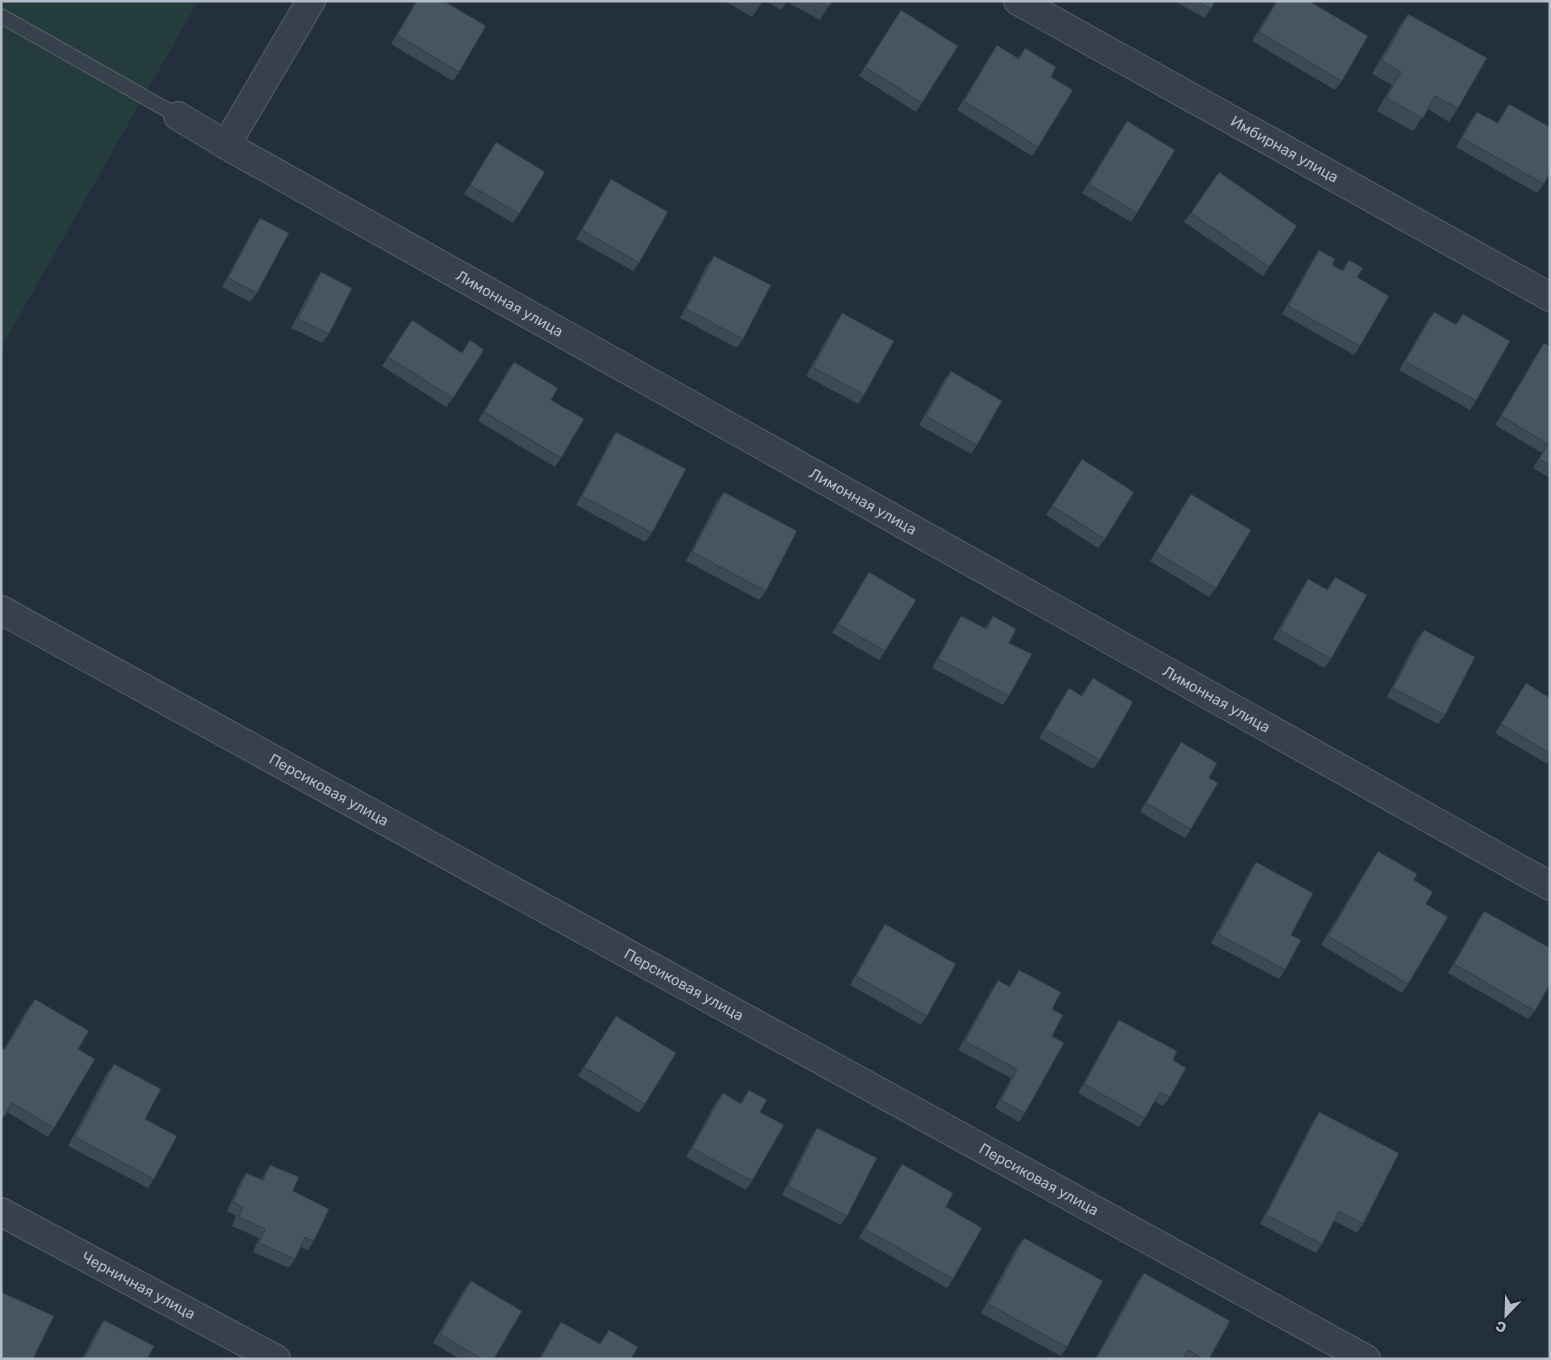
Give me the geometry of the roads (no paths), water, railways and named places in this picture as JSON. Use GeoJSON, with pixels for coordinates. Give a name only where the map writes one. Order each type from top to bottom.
{"type":"FeatureCollection","features":[{"type":"Feature","properties":{"kind":"street"},"geometry":{"type":"LineString","coordinates":[[226,145],[311,1]]}},
{"type":"Feature","properties":{"kind":"street","name":"Имбирная улица"},"geometry":{"type":"LineString","coordinates":[[1018,1],[1550,297]]}},
{"type":"Feature","properties":{"kind":"street","name":"Лимонная улица"},"geometry":{"type":"LineString","coordinates":[[178,116],[226,145],[1550,886]]}},
{"type":"Feature","properties":{"kind":"street","name":"Персиковая улица"},"geometry":{"type":"LineString","coordinates":[[1,610],[1366,1359]]}},
{"type":"Feature","properties":{"kind":"street","name":"Черничная улица"},"geometry":{"type":"LineString","coordinates":[[1,1212],[276,1359]]}},
{"type":"Feature","properties":{"kind":"lane"},"geometry":{"type":"LineString","coordinates":[[1,16],[178,116]]}}]}
